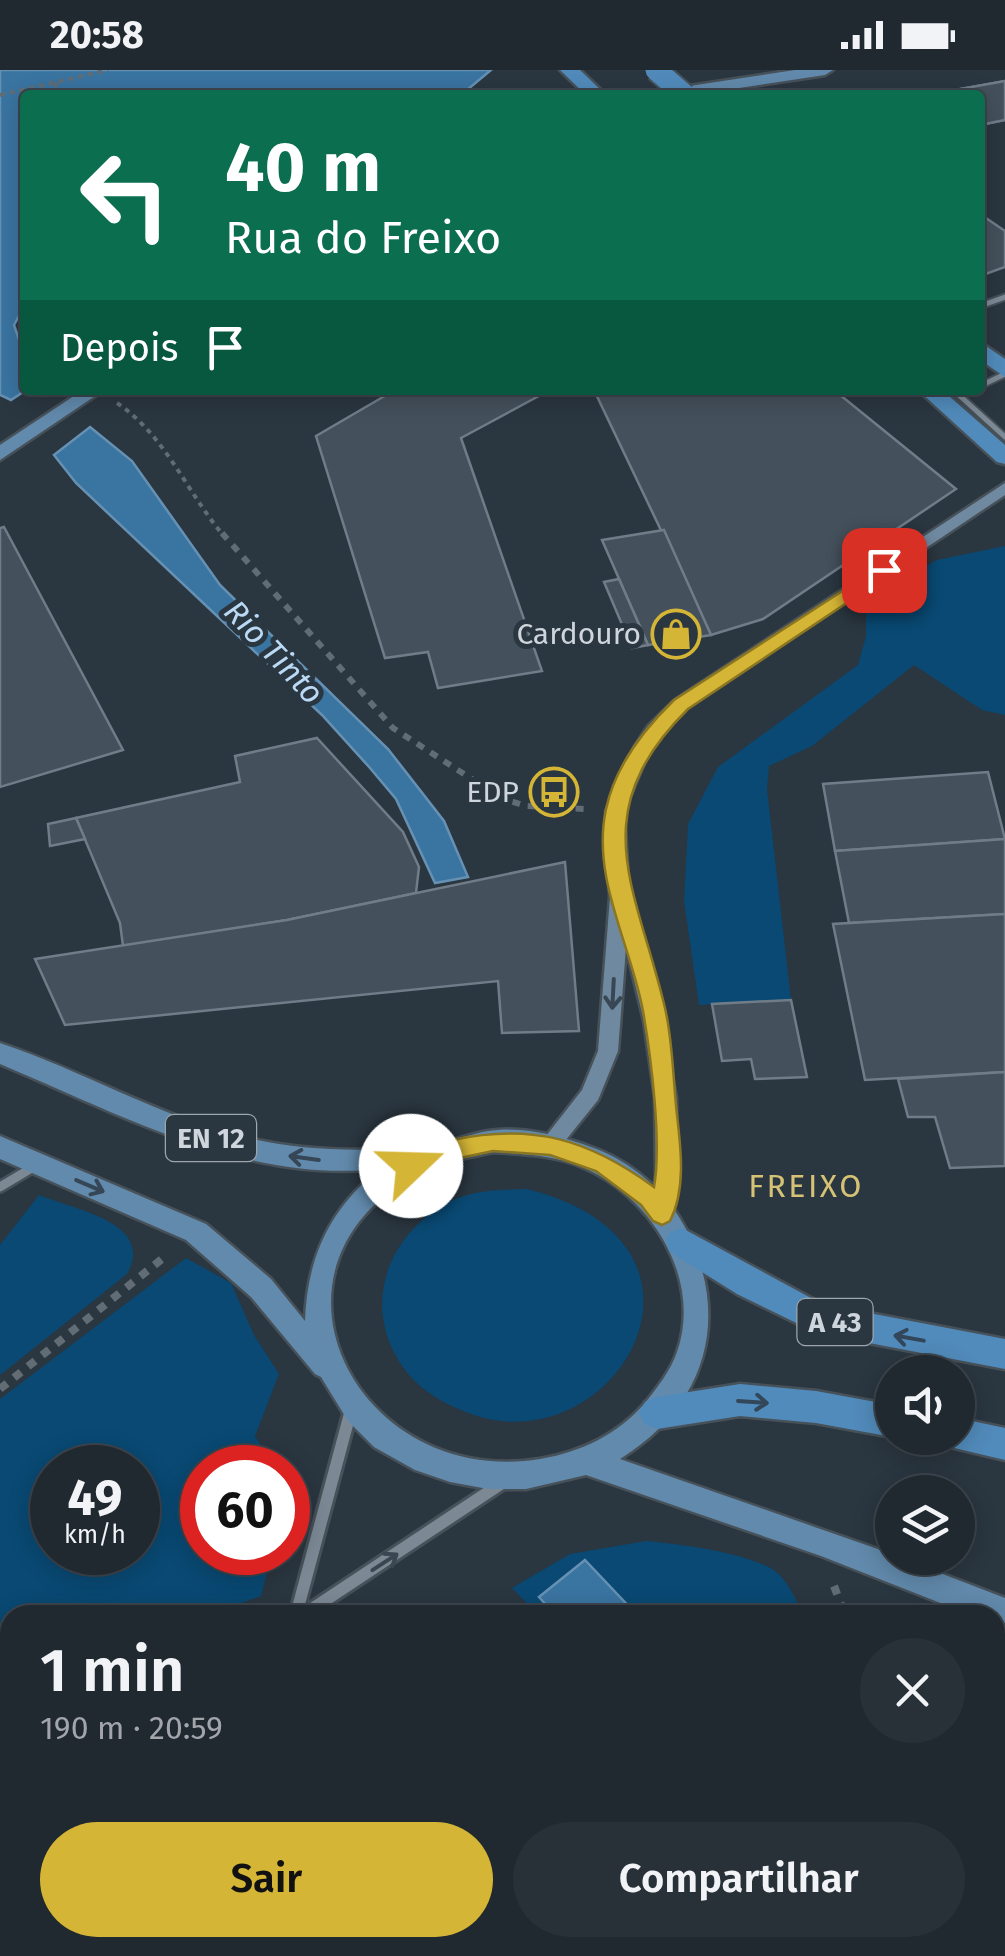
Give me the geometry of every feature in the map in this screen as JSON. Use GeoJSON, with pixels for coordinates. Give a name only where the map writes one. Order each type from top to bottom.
{"type":"FeatureCollection","features":[{"type":"Feature","properties":{"kind":"highway"},"geometry":{"type":"LineString","coordinates":[[570,70],[592,90]]}},
{"type":"Feature","properties":{"kind":"highway"},"geometry":{"type":"LineString","coordinates":[[656,70],[679,90]]}},
{"type":"Feature","properties":{"kind":"highway"},"geometry":{"type":"LineString","coordinates":[[985,354],[1005,372]]}},
{"type":"Feature","properties":{"kind":"highway"},"geometry":{"type":"LineString","coordinates":[[935,395],[1005,457]]}},
{"type":"Feature","properties":{"kind":"highway","name":"A 43"},"geometry":{"type":"LineString","coordinates":[[682,1242],[749,1284],[817,1318],[1005,1354]]}},
{"type":"Feature","properties":{"kind":"highway"},"geometry":{"type":"LineString","coordinates":[[657,1412],[740,1400],[816,1407],[875,1418]]}},
{"type":"Feature","properties":{"kind":"highway"},"geometry":{"type":"LineString","coordinates":[[975,1438],[1005,1444]]}},
{"type":"Feature","properties":{"kind":"main road"},"geometry":{"type":"LineString","coordinates":[[695,90],[825,70]]}},
{"type":"Feature","properties":{"kind":"main road"},"geometry":{"type":"LineString","coordinates":[[0,454],[97,395]]}},
{"type":"Feature","properties":{"kind":"main road"},"geometry":{"type":"LineString","coordinates":[[550,1145],[592,1094],[608,1051],[620,896],[616,811],[641,750],[654,730],[681,704],[1005,488]]}},
{"type":"Feature","properties":{"kind":"main road"},"geometry":{"type":"LineString","coordinates":[[620,896],[654,1010],[667,1114],[669,1172],[662,1214]]}},
{"type":"Feature","properties":{"kind":"main road","name":"EN 12"},"geometry":{"type":"LineString","coordinates":[[0,1053],[214,1140],[251,1150],[326,1161],[436,1153],[493,1142],[550,1145],[604,1164],[650,1197],[682,1242],[696,1284],[696,1328],[684,1373],[657,1412],[625,1440],[586,1461],[550,1472],[512,1476],[454,1470],[402,1449],[359,1414],[330,1372],[260,1288],[196,1232],[0,1147]]}},
{"type":"Feature","properties":{"kind":"main road","name":"EN 12"},"geometry":{"type":"LineString","coordinates":[[330,1372],[316,1318],[324,1266],[348,1217],[386,1179],[436,1153]]}},
{"type":"Feature","properties":{"kind":"main road"},"geometry":{"type":"LineString","coordinates":[[586,1461],[822,1541],[985,1605]]}},
{"type":"Feature","properties":{"kind":"street"},"geometry":{"type":"LineString","coordinates":[[302,1605],[352,1404]]}},
{"type":"Feature","properties":{"kind":"street"},"geometry":{"type":"LineString","coordinates":[[315,1605],[512,1476]]}},
{"type":"Feature","properties":{"kind":"lane"},"geometry":{"type":"LineString","coordinates":[[958,395],[1005,437]]}},
{"type":"Feature","properties":{"kind":"lane"},"geometry":{"type":"LineString","coordinates":[[0,1187],[38,1164]]}},
{"type":"Feature","properties":{"kind":"path"},"geometry":{"type":"LineString","coordinates":[[22,90],[108,70]]}},
{"type":"Feature","properties":{"kind":"path"},"geometry":{"type":"LineString","coordinates":[[54,83],[60,90]]}},
{"type":"Feature","properties":{"kind":"path"},"geometry":{"type":"LineString","coordinates":[[104,395],[140,415],[184,487],[208,517],[394,728],[501,798],[526,806],[616,811]]}},
{"type":"Feature","properties":{"kind":"path"},"geometry":{"type":"LineString","coordinates":[[0,1389],[172,1251]]}},
{"type":"Feature","properties":{"kind":"shaded area"},"geometry":{"type":"Polygon","coordinates":[[[1005,546],[1005,715],[982,710],[914,665],[812,746],[769,766],[767,789],[791,1000],[699,1005],[684,901],[688,824],[718,767],[858,665],[866,636],[866,600],[937,560],[1005,546]]]}},
{"type":"Feature","properties":{"kind":"shaded area"},"geometry":{"type":"Polygon","coordinates":[[[527,1189],[594,1217],[632,1256],[643,1301],[634,1345],[606,1384],[566,1411],[516,1422],[461,1410],[422,1387],[406,1372],[394,1352],[382,1309],[383,1288],[398,1249],[426,1217],[464,1196],[527,1189]]]}},
{"type":"Feature","properties":{"kind":"shaded area"},"geometry":{"type":"Polygon","coordinates":[[[39,1195],[108,1221],[131,1242],[133,1257],[127,1274],[0,1375],[0,1245],[39,1195]]]}},
{"type":"Feature","properties":{"kind":"shaded area"},"geometry":{"type":"Polygon","coordinates":[[[186,1258],[231,1283],[254,1335],[279,1374],[255,1436],[261,1445],[180,1445],[180,1575],[266,1575],[261,1596],[236,1605],[0,1605],[0,1399],[186,1258]]]}},
{"type":"Feature","properties":{"kind":"shaded area"},"geometry":{"type":"Polygon","coordinates":[[[646,1541],[711,1550],[772,1569],[799,1605],[528,1605],[512,1588],[570,1554],[646,1541]]]}},
{"type":"Feature","properties":{"kind":"water"},"geometry":{"type":"Polygon","coordinates":[[[0,70],[491,70],[467,90],[20,90],[20,314],[14,325],[20,342],[20,394],[11,400],[0,395],[0,70]]]}},
{"type":"Feature","properties":{"kind":"water","name":"Rio Tinto"},"geometry":{"type":"Polygon","coordinates":[[[90,427],[132,461],[220,585],[388,749],[444,821],[468,877],[435,883],[396,799],[370,768],[322,715],[76,483],[54,455],[90,427]]]}},
{"type":"Feature","properties":{"kind":"water"},"geometry":{"type":"Polygon","coordinates":[[[585,1560],[628,1605],[546,1605],[539,1597],[585,1560]]]}},
{"type":"Feature","properties":{"kind":"building"},"geometry":{"type":"Polygon","coordinates":[[[1005,81],[1005,120],[985,124],[985,90],[955,90],[1005,81]]]}},
{"type":"Feature","properties":{"kind":"building"},"geometry":{"type":"Polygon","coordinates":[[[1005,81],[1005,120],[985,124],[985,90],[955,90],[1005,81]]]}},
{"type":"Feature","properties":{"kind":"building"},"geometry":{"type":"Polygon","coordinates":[[[985,217],[1005,231],[1005,267],[985,274],[985,217]]]}},
{"type":"Feature","properties":{"kind":"building"},"geometry":{"type":"Polygon","coordinates":[[[386,395],[541,395],[461,438],[542,671],[438,688],[428,652],[385,658],[316,436],[386,395]]]}},
{"type":"Feature","properties":{"kind":"building"},"geometry":{"type":"Polygon","coordinates":[[[596,395],[840,395],[956,489],[763,619],[711,635],[596,395]]]}},
{"type":"Feature","properties":{"kind":"building"},"geometry":{"type":"Polygon","coordinates":[[[4,527],[123,750],[0,787],[0,528],[4,527]]]}},
{"type":"Feature","properties":{"kind":"building"},"geometry":{"type":"Polygon","coordinates":[[[664,530],[711,635],[648,645],[602,540],[664,530]]]}},
{"type":"Feature","properties":{"kind":"building"},"geometry":{"type":"Polygon","coordinates":[[[619,579],[648,645],[632,648],[604,582],[619,579]]]}},
{"type":"Feature","properties":{"kind":"building"},"geometry":{"type":"Polygon","coordinates":[[[317,738],[403,832],[419,867],[416,893],[287,920],[123,946],[120,923],[76,818],[240,782],[235,756],[317,738]]]}},
{"type":"Feature","properties":{"kind":"building"},"geometry":{"type":"Polygon","coordinates":[[[988,772],[1005,839],[835,851],[823,784],[988,772]]]}},
{"type":"Feature","properties":{"kind":"building"},"geometry":{"type":"Polygon","coordinates":[[[76,818],[85,839],[50,846],[48,824],[76,818]]]}},
{"type":"Feature","properties":{"kind":"building"},"geometry":{"type":"Polygon","coordinates":[[[1005,839],[1005,914],[849,923],[835,851],[1005,839]]]}},
{"type":"Feature","properties":{"kind":"building"},"geometry":{"type":"Polygon","coordinates":[[[565,862],[579,1031],[502,1033],[498,981],[65,1025],[35,959],[287,920],[565,862]]]}},
{"type":"Feature","properties":{"kind":"building"},"geometry":{"type":"Polygon","coordinates":[[[1005,914],[1005,1072],[865,1080],[833,924],[1005,914]]]}},
{"type":"Feature","properties":{"kind":"building"},"geometry":{"type":"Polygon","coordinates":[[[791,1000],[807,1077],[755,1079],[751,1059],[722,1061],[712,1004],[791,1000]]]}},
{"type":"Feature","properties":{"kind":"building"},"geometry":{"type":"Polygon","coordinates":[[[1005,1072],[1005,1166],[950,1168],[935,1117],[908,1117],[898,1079],[1005,1072]]]}},
{"type":"Feature","properties":{"kind":"place","name":"Cardouro"},"geometry":{"type":"Point","coordinates":[676,634]}},
{"type":"Feature","properties":{"kind":"place","name":"EDP"},"geometry":{"type":"Point","coordinates":[554,792]}},
{"type":"Feature","properties":{"kind":"district","name":"FREIXO"},"geometry":{"type":"Point","coordinates":[806,1186]}},
{"type":"Feature","properties":{"kind":"route"},"geometry":{"type":"LineString","coordinates":[[411,1166],[436,1153],[493,1142],[550,1145],[604,1164],[650,1197],[662,1214],[669,1172],[667,1114],[654,1010],[620,896],[616,852],[616,811],[626,781],[654,730],[681,704],[884,570]]}}]}
